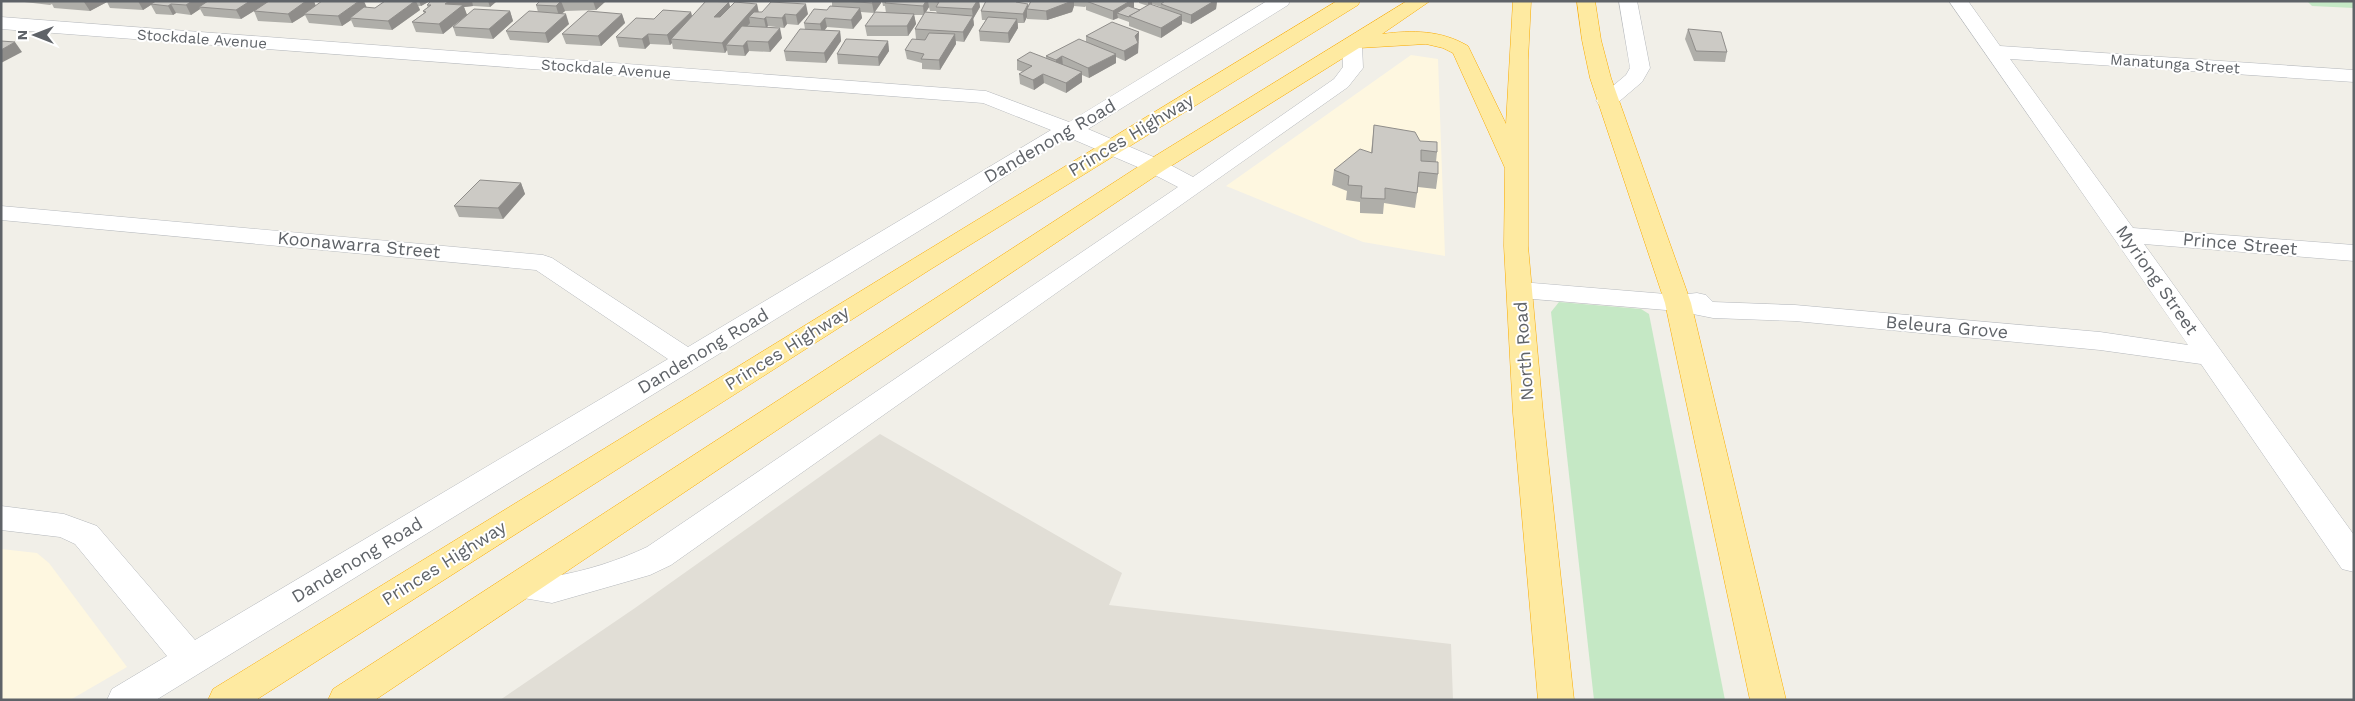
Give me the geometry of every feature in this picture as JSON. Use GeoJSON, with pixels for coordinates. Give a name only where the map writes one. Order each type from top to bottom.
{"type":"FeatureCollection","features":[{"type":"Feature","properties":{"kind":"highway","name":"Princes Highway"},"geometry":{"type":"LineString","coordinates":[[226,700],[1110,147],[1351,1]]}},
{"type":"Feature","properties":{"kind":"highway"},"geometry":{"type":"LineString","coordinates":[[346,700],[1154,166],[1421,1]]}},
{"type":"Feature","properties":{"kind":"highway","name":"North Road"},"geometry":{"type":"LineString","coordinates":[[1522,1],[1518,60],[1516,246],[1528,414],[1556,700]]}},
{"type":"Feature","properties":{"kind":"highway"},"geometry":{"type":"LineString","coordinates":[[1586,1],[1590,38],[1607,100],[1663,252],[1678,302],[1768,700]]}},
{"type":"Feature","properties":{"kind":"highway"},"geometry":{"type":"LineString","coordinates":[[1354,43],[1430,38],[1451,42],[1461,50],[1517,169]]}},
{"type":"Feature","properties":{"kind":"street"},"geometry":{"type":"LineString","coordinates":[[1607,100],[1635,78],[1640,68],[1628,1]]}},
{"type":"Feature","properties":{"kind":"street","name":"Myriong Street"},"geometry":{"type":"LineString","coordinates":[[1958,1],[2206,350],[2341,525],[2354,560]]}},
{"type":"Feature","properties":{"kind":"street"},"geometry":{"type":"LineString","coordinates":[[1247,4],[1275,6]]}},
{"type":"Feature","properties":{"kind":"street","name":"Dandenong Road"},"geometry":{"type":"LineString","coordinates":[[125,700],[689,360],[1051,137],[1071,130],[1275,6]]}},
{"type":"Feature","properties":{"kind":"street","name":"Stockdale Avenue"},"geometry":{"type":"LineString","coordinates":[[1,24],[986,97],[1071,130],[1154,166],[1193,186]]}},
{"type":"Feature","properties":{"kind":"street"},"geometry":{"type":"LineString","coordinates":[[519,586],[552,590],[638,566],[659,556],[1193,186],[1206,179],[1344,81],[1354,65],[1354,43]]}},
{"type":"Feature","properties":{"kind":"street","name":"Manatunga Street"},"geometry":{"type":"LineString","coordinates":[[1996,52],[2354,76]]}},
{"type":"Feature","properties":{"kind":"street","name":"Koonawarra Street"},"geometry":{"type":"LineString","coordinates":[[1,212],[543,263],[689,360]]}},
{"type":"Feature","properties":{"kind":"street","name":"Prince Street"},"geometry":{"type":"LineString","coordinates":[[2125,234],[2354,253]]}},
{"type":"Feature","properties":{"kind":"street","name":"Beleura Grove"},"geometry":{"type":"LineString","coordinates":[[1520,290],[1678,302],[1713,310],[1795,313],[2100,340],[2164,351],[2206,350]]}},
{"type":"Feature","properties":{"kind":"street"},"geometry":{"type":"LineString","coordinates":[[1,518],[64,526],[86,535],[191,660]]}},
{"type":"Feature","properties":{"kind":"shaded area"},"geometry":{"type":"Polygon","coordinates":[[[1411,55],[1438,59],[1445,256],[1363,242],[1226,186],[1411,55]]]}},
{"type":"Feature","properties":{"kind":"shaded area"},"geometry":{"type":"Polygon","coordinates":[[[880,434],[1122,573],[1109,605],[1451,644],[1453,700],[500,700],[635,608],[880,434]]]}},
{"type":"Feature","properties":{"kind":"shaded area"},"geometry":{"type":"Polygon","coordinates":[[[1,549],[37,553],[49,563],[127,667],[70,700],[1,700],[1,549]]]}},
{"type":"Feature","properties":{"kind":"green space"},"geometry":{"type":"Polygon","coordinates":[[[2307,1],[2354,1],[2354,8],[2312,6],[2307,1]]]}},
{"type":"Feature","properties":{"kind":"green space"},"geometry":{"type":"Polygon","coordinates":[[[1559,302],[1641,309],[1649,314],[1725,700],[1594,700],[1551,312],[1559,302]]]}},
{"type":"Feature","properties":{"kind":"building"},"geometry":{"type":"Polygon","coordinates":[[[156,1],[192,1],[186,5],[171,4],[168,6],[151,4],[156,1]]]}},
{"type":"Feature","properties":{"kind":"building"},"geometry":{"type":"Polygon","coordinates":[[[208,1],[250,1],[236,10],[199,7],[208,1]]]}},
{"type":"Feature","properties":{"kind":"building"},"geometry":{"type":"Polygon","coordinates":[[[269,1],[306,1],[288,14],[254,11],[269,1]]]}},
{"type":"Feature","properties":{"kind":"building"},"geometry":{"type":"Polygon","coordinates":[[[322,1],[359,1],[338,16],[304,14],[322,1]]]}},
{"type":"Feature","properties":{"kind":"building"},"geometry":{"type":"Polygon","coordinates":[[[385,1],[415,1],[388,21],[350,18],[364,7],[375,8],[385,1]]]}},
{"type":"Feature","properties":{"kind":"building"},"geometry":{"type":"Polygon","coordinates":[[[431,1],[449,1],[445,4],[463,5],[439,24],[412,22],[426,12],[423,11],[431,5],[427,5],[431,1]]]}},
{"type":"Feature","properties":{"kind":"building"},"geometry":{"type":"Polygon","coordinates":[[[540,1],[561,1],[556,6],[536,5],[540,1]]]}},
{"type":"Feature","properties":{"kind":"building"},"geometry":{"type":"Polygon","coordinates":[[[706,1],[729,2],[714,17],[720,17],[735,2],[757,4],[722,43],[671,39],[706,1]]]}},
{"type":"Feature","properties":{"kind":"building"},"geometry":{"type":"Polygon","coordinates":[[[843,1],[874,1],[872,3],[843,1]]]}},
{"type":"Feature","properties":{"kind":"building"},"geometry":{"type":"Polygon","coordinates":[[[886,1],[926,1],[923,6],[885,3],[886,1]]]}},
{"type":"Feature","properties":{"kind":"building"},"geometry":{"type":"Polygon","coordinates":[[[929,1],[977,1],[972,9],[936,7],[939,2],[929,1]]]}},
{"type":"Feature","properties":{"kind":"building"},"geometry":{"type":"Polygon","coordinates":[[[986,1],[1017,1],[1028,4],[1023,14],[981,11],[986,1]]]}},
{"type":"Feature","properties":{"kind":"building"},"geometry":{"type":"Polygon","coordinates":[[[1031,1],[1072,1],[1046,11],[1027,9],[1031,1]]]}},
{"type":"Feature","properties":{"kind":"building"},"geometry":{"type":"Polygon","coordinates":[[[1086,1],[1130,1],[1113,11],[1086,1]]]}},
{"type":"Feature","properties":{"kind":"building"},"geometry":{"type":"Polygon","coordinates":[[[1165,1],[1214,1],[1191,15],[1161,4],[1165,1]]]}},
{"type":"Feature","properties":{"kind":"building"},"geometry":{"type":"Polygon","coordinates":[[[771,2],[806,4],[796,15],[785,14],[782,18],[766,17],[764,19],[749,17],[754,12],[762,12],[771,2]]]}},
{"type":"Feature","properties":{"kind":"building"},"geometry":{"type":"Polygon","coordinates":[[[1150,4],[1182,15],[1161,28],[1129,16],[1150,4]]]}},
{"type":"Feature","properties":{"kind":"building"},"geometry":{"type":"Polygon","coordinates":[[[830,6],[860,8],[851,20],[825,18],[820,24],[804,23],[814,9],[827,10],[830,6]]]}},
{"type":"Feature","properties":{"kind":"building"},"geometry":{"type":"Polygon","coordinates":[[[1128,6],[1140,10],[1129,17],[1117,13],[1128,6]]]}},
{"type":"Feature","properties":{"kind":"building"},"geometry":{"type":"Polygon","coordinates":[[[474,9],[510,11],[489,29],[453,27],[474,9]]]}},
{"type":"Feature","properties":{"kind":"building"},"geometry":{"type":"Polygon","coordinates":[[[663,10],[691,12],[667,35],[648,34],[642,39],[616,37],[636,18],[654,19],[663,10]]]}},
{"type":"Feature","properties":{"kind":"building"},"geometry":{"type":"Polygon","coordinates":[[[529,11],[566,14],[545,33],[506,31],[529,11]]]}},
{"type":"Feature","properties":{"kind":"building"},"geometry":{"type":"Polygon","coordinates":[[[588,11],[622,14],[598,36],[562,34],[588,11]]]}},
{"type":"Feature","properties":{"kind":"building"},"geometry":{"type":"Polygon","coordinates":[[[875,12],[914,14],[907,26],[865,26],[875,12]]]}},
{"type":"Feature","properties":{"kind":"building"},"geometry":{"type":"Polygon","coordinates":[[[925,12],[973,16],[963,32],[915,29],[925,12]]]}},
{"type":"Feature","properties":{"kind":"building"},"geometry":{"type":"Polygon","coordinates":[[[988,17],[1017,19],[1008,33],[979,31],[988,17]]]}},
{"type":"Feature","properties":{"kind":"building"},"geometry":{"type":"Polygon","coordinates":[[[1112,22],[1139,32],[1135,36],[1138,43],[1124,51],[1086,36],[1112,22]]]}},
{"type":"Feature","properties":{"kind":"building"},"geometry":{"type":"Polygon","coordinates":[[[742,26],[780,28],[768,42],[747,41],[743,46],[726,45],[742,26]]]}},
{"type":"Feature","properties":{"kind":"building"},"geometry":{"type":"Polygon","coordinates":[[[800,29],[840,31],[824,53],[784,51],[800,29]]]}},
{"type":"Feature","properties":{"kind":"building"},"geometry":{"type":"Polygon","coordinates":[[[1688,29],[1721,32],[1727,52],[1696,51],[1688,29]]]}},
{"type":"Feature","properties":{"kind":"building"},"geometry":{"type":"Polygon","coordinates":[[[929,33],[955,34],[939,60],[921,59],[924,54],[905,50],[912,39],[925,40],[929,33]]]}},
{"type":"Feature","properties":{"kind":"building"},"geometry":{"type":"Polygon","coordinates":[[[846,39],[888,41],[878,57],[837,54],[846,39]]]}},
{"type":"Feature","properties":{"kind":"building"},"geometry":{"type":"Polygon","coordinates":[[[1079,39],[1116,54],[1088,68],[1062,56],[1056,60],[1046,56],[1079,39]]]}},
{"type":"Feature","properties":{"kind":"building"},"geometry":{"type":"Polygon","coordinates":[[[1,41],[15,42],[1,50],[1,41]]]}},
{"type":"Feature","properties":{"kind":"building"},"geometry":{"type":"Polygon","coordinates":[[[1030,52],[1082,72],[1066,83],[1043,74],[1033,80],[1019,74],[1032,66],[1017,60],[1030,52]]]}},
{"type":"Feature","properties":{"kind":"building"},"geometry":{"type":"Polygon","coordinates":[[[1374,125],[1415,132],[1420,141],[1437,142],[1437,152],[1421,150],[1421,161],[1438,162],[1438,174],[1419,172],[1417,193],[1385,188],[1385,199],[1361,198],[1362,186],[1348,185],[1349,176],[1334,170],[1360,149],[1372,153],[1374,125]]]}},
{"type":"Feature","properties":{"kind":"building"},"geometry":{"type":"Polygon","coordinates":[[[480,180],[521,183],[498,208],[454,206],[480,180]]]}}]}
